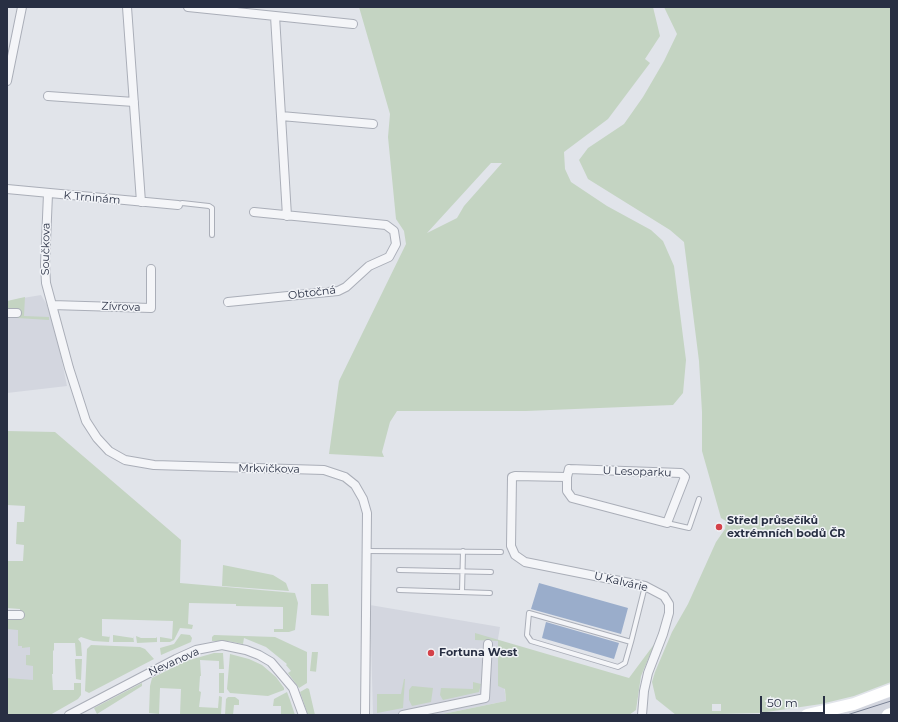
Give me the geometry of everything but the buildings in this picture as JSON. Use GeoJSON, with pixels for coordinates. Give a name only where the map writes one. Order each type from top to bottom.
{"type":"FeatureCollection","features":[{"type":"Feature","properties":{"kind":"main road"},"geometry":{"type":"LineString","coordinates":[[807,715],[854,704],[891,690]]}},
{"type":"Feature","properties":{"kind":"street"},"geometry":{"type":"LineString","coordinates":[[7,81],[22,7]]}},
{"type":"Feature","properties":{"kind":"street"},"geometry":{"type":"LineString","coordinates":[[128,7],[141,202]]}},
{"type":"Feature","properties":{"kind":"street"},"geometry":{"type":"LineString","coordinates":[[188,7],[353,24]]}},
{"type":"Feature","properties":{"kind":"street"},"geometry":{"type":"LineString","coordinates":[[254,212],[287,216],[275,16]]}},
{"type":"Feature","properties":{"kind":"street"},"geometry":{"type":"LineString","coordinates":[[48,96],[134,102]]}},
{"type":"Feature","properties":{"kind":"street"},"geometry":{"type":"LineString","coordinates":[[281,116],[372,124]]}},
{"type":"Feature","properties":{"kind":"street","name":"K Trninám"},"geometry":{"type":"LineString","coordinates":[[7,189],[178,205]]}},
{"type":"Feature","properties":{"kind":"street","name":"Součkova"},"geometry":{"type":"LineString","coordinates":[[48,194],[45,265],[46,282],[52,305]]}},
{"type":"Feature","properties":{"kind":"street","name":"Obtočná"},"geometry":{"type":"LineString","coordinates":[[228,302],[327,293],[342,289],[369,266],[384,260],[393,253],[396,244],[394,230],[390,226],[287,216]]}},
{"type":"Feature","properties":{"kind":"street","name":"Zívrova"},"geometry":{"type":"LineString","coordinates":[[52,305],[151,308],[151,269]]}},
{"type":"Feature","properties":{"kind":"street","name":"Mrkvičkova"},"geometry":{"type":"LineString","coordinates":[[52,305],[69,368],[86,420],[97,438],[109,450],[125,460],[140,464],[324,470],[345,477],[355,485],[363,499],[367,513],[365,715]]}},
{"type":"Feature","properties":{"kind":"street"},"geometry":{"type":"LineString","coordinates":[[7,312],[17,312]]}},
{"type":"Feature","properties":{"kind":"street","name":"U Lesoparku"},"geometry":{"type":"LineString","coordinates":[[525,562],[515,555],[511,546],[511,478],[516,476],[567,477],[569,469],[681,473],[684,477],[667,523]]}},
{"type":"Feature","properties":{"kind":"street"},"geometry":{"type":"LineString","coordinates":[[567,477],[567,491],[572,498],[667,523]]}},
{"type":"Feature","properties":{"kind":"street","name":"U Kalvárie"},"geometry":{"type":"LineString","coordinates":[[525,562],[645,586],[664,596],[669,604],[669,613],[648,674],[644,691],[642,715]]}},
{"type":"Feature","properties":{"kind":"street"},"geometry":{"type":"LineString","coordinates":[[7,615],[20,615]]}},
{"type":"Feature","properties":{"kind":"street"},"geometry":{"type":"LineString","coordinates":[[402,715],[485,698],[488,644]]}},
{"type":"Feature","properties":{"kind":"street","name":"Nevanova"},"geometry":{"type":"LineString","coordinates":[[69,715],[176,659],[196,650],[222,645],[246,650],[271,662],[293,688],[303,715]]}},
{"type":"Feature","properties":{"kind":"lane"},"geometry":{"type":"LineString","coordinates":[[178,205],[182,203],[209,206],[212,208],[212,235]]}},
{"type":"Feature","properties":{"kind":"lane"},"geometry":{"type":"LineString","coordinates":[[667,523],[689,528],[699,499]]}},
{"type":"Feature","properties":{"kind":"lane"},"geometry":{"type":"LineString","coordinates":[[367,551],[501,552]]}},
{"type":"Feature","properties":{"kind":"lane"},"geometry":{"type":"LineString","coordinates":[[462,592],[463,551]]}},
{"type":"Feature","properties":{"kind":"lane"},"geometry":{"type":"LineString","coordinates":[[399,570],[492,572]]}},
{"type":"Feature","properties":{"kind":"lane"},"geometry":{"type":"LineString","coordinates":[[631,642],[529,613],[527,635],[531,641],[618,667],[625,663],[631,642],[645,586]]}},
{"type":"Feature","properties":{"kind":"lane"},"geometry":{"type":"LineString","coordinates":[[399,590],[490,593]]}},
{"type":"Feature","properties":{"kind":"shaded area"},"geometry":{"type":"Polygon","coordinates":[[[41,295],[47,305],[57,337],[67,386],[7,393],[7,310],[17,299],[41,295]]]}},
{"type":"Feature","properties":{"kind":"shaded area"},"geometry":{"type":"Polygon","coordinates":[[[370,605],[500,627],[498,639],[506,701],[438,715],[373,715],[370,605]]]}},
{"type":"Feature","properties":{"kind":"shaded area"},"geometry":{"type":"Polygon","coordinates":[[[7,622],[42,623],[39,715],[7,715],[7,622]]]}},
{"type":"Feature","properties":{"kind":"shaded area"},"geometry":{"type":"Polygon","coordinates":[[[891,697],[891,710],[877,715],[835,715],[891,697]]]}},
{"type":"Feature","properties":{"kind":"green space"},"geometry":{"type":"Polygon","coordinates":[[[359,7],[653,7],[660,36],[645,59],[650,63],[608,119],[564,152],[565,169],[571,182],[607,206],[651,230],[663,241],[674,266],[686,360],[683,393],[673,405],[526,411],[397,411],[390,422],[382,452],[384,457],[329,454],[339,381],[406,244],[404,231],[396,219],[388,137],[390,114],[359,7]],[[491,163],[427,233],[457,218],[464,206],[502,163],[491,163]]]}},
{"type":"Feature","properties":{"kind":"green space"},"geometry":{"type":"Polygon","coordinates":[[[664,7],[891,7],[891,682],[854,696],[821,704],[760,713],[676,715],[656,699],[652,682],[672,632],[688,604],[716,542],[725,529],[726,521],[721,518],[702,451],[702,412],[699,361],[684,242],[670,230],[588,179],[579,160],[588,148],[624,124],[643,97],[664,61],[677,34],[664,7]],[[712,704],[712,711],[721,711],[721,704],[712,704]]]}},
{"type":"Feature","properties":{"kind":"green space"},"geometry":{"type":"Polygon","coordinates":[[[25,297],[24,316],[49,317],[49,320],[17,318],[17,310],[7,310],[7,301],[25,297]]]}},
{"type":"Feature","properties":{"kind":"green space"},"geometry":{"type":"Polygon","coordinates":[[[7,431],[55,432],[181,540],[180,583],[295,593],[298,603],[295,630],[289,632],[274,632],[274,629],[283,629],[283,607],[236,606],[236,604],[189,603],[188,624],[193,625],[192,629],[180,628],[174,640],[170,642],[160,642],[160,637],[172,639],[173,621],[102,619],[102,636],[110,637],[109,642],[93,641],[81,637],[78,639],[81,643],[82,656],[76,656],[75,643],[54,643],[52,674],[53,690],[74,690],[74,683],[81,683],[81,695],[78,699],[50,715],[7,715],[7,678],[33,680],[33,666],[26,665],[26,655],[30,655],[30,647],[22,648],[22,646],[18,646],[18,630],[7,629],[8,618],[20,617],[20,609],[7,608],[7,561],[23,561],[24,545],[16,544],[17,522],[24,522],[25,506],[7,505],[7,431]]]}},
{"type":"Feature","properties":{"kind":"green space"},"geometry":{"type":"Polygon","coordinates":[[[223,565],[273,575],[286,583],[289,591],[222,586],[223,565]]]}},
{"type":"Feature","properties":{"kind":"green space"},"geometry":{"type":"Polygon","coordinates":[[[311,584],[328,584],[329,616],[311,615],[311,584]]]}},
{"type":"Feature","properties":{"kind":"green space"},"geometry":{"type":"Polygon","coordinates":[[[475,633],[629,678],[655,643],[641,676],[636,710],[629,715],[438,715],[506,701],[505,689],[498,686],[498,641],[475,640],[475,633]]]}},
{"type":"Feature","properties":{"kind":"green space"},"geometry":{"type":"Polygon","coordinates":[[[181,634],[190,635],[192,638],[191,642],[161,655],[160,648],[174,644],[181,634]]]}},
{"type":"Feature","properties":{"kind":"green space"},"geometry":{"type":"Polygon","coordinates":[[[113,635],[133,638],[133,636],[134,642],[113,642],[113,635]]]}},
{"type":"Feature","properties":{"kind":"green space"},"geometry":{"type":"Polygon","coordinates":[[[214,635],[275,637],[307,652],[307,683],[299,688],[288,673],[291,671],[286,665],[287,664],[266,647],[244,638],[243,644],[228,641],[212,641],[212,637],[214,635]]]}},
{"type":"Feature","properties":{"kind":"green space"},"geometry":{"type":"Polygon","coordinates":[[[136,636],[141,638],[157,637],[157,642],[137,643],[136,636]]]}},
{"type":"Feature","properties":{"kind":"green space"},"geometry":{"type":"Polygon","coordinates":[[[91,645],[140,647],[145,649],[154,659],[89,693],[85,691],[87,649],[91,645]]]}},
{"type":"Feature","properties":{"kind":"green space"},"geometry":{"type":"Polygon","coordinates":[[[312,652],[318,652],[316,672],[310,671],[312,652]]]}},
{"type":"Feature","properties":{"kind":"green space"},"geometry":{"type":"Polygon","coordinates":[[[214,653],[223,653],[224,669],[219,669],[219,661],[200,660],[201,676],[199,691],[201,692],[199,707],[218,708],[219,696],[222,697],[221,715],[180,715],[181,689],[160,688],[159,714],[149,713],[150,686],[152,678],[186,661],[214,653]]]}},
{"type":"Feature","properties":{"kind":"green space"},"geometry":{"type":"Polygon","coordinates":[[[230,654],[249,659],[262,665],[276,677],[284,690],[268,696],[230,693],[227,689],[230,654]]]}},
{"type":"Feature","properties":{"kind":"green space"},"geometry":{"type":"Polygon","coordinates":[[[75,659],[82,659],[81,680],[76,679],[75,659]]]}},
{"type":"Feature","properties":{"kind":"green space"},"geometry":{"type":"Polygon","coordinates":[[[219,673],[224,673],[224,693],[219,693],[219,673]]]}},
{"type":"Feature","properties":{"kind":"green space"},"geometry":{"type":"Polygon","coordinates":[[[404,679],[403,708],[377,713],[377,694],[401,694],[404,679]]]}},
{"type":"Feature","properties":{"kind":"green space"},"geometry":{"type":"Polygon","coordinates":[[[473,682],[481,684],[479,692],[443,700],[440,695],[441,688],[473,689],[473,682]]]}},
{"type":"Feature","properties":{"kind":"green space"},"geometry":{"type":"Polygon","coordinates":[[[142,683],[142,686],[97,714],[94,708],[142,683]]]}},
{"type":"Feature","properties":{"kind":"green space"},"geometry":{"type":"Polygon","coordinates":[[[412,686],[433,688],[431,702],[412,706],[409,700],[409,690],[412,686]]]}},
{"type":"Feature","properties":{"kind":"green space"},"geometry":{"type":"Polygon","coordinates":[[[307,688],[309,689],[315,715],[308,715],[300,692],[307,688]]]}},
{"type":"Feature","properties":{"kind":"green space"},"geometry":{"type":"Polygon","coordinates":[[[287,692],[295,715],[281,715],[281,706],[273,706],[274,699],[287,692]]]}},
{"type":"Feature","properties":{"kind":"green space"},"geometry":{"type":"Polygon","coordinates":[[[228,697],[235,697],[239,700],[239,705],[234,705],[233,715],[225,715],[226,699],[228,697]]]}},
{"type":"Feature","properties":{"kind":"water"},"geometry":{"type":"Polygon","coordinates":[[[539,583],[628,608],[621,634],[531,609],[539,583]]]}},
{"type":"Feature","properties":{"kind":"water"},"geometry":{"type":"Polygon","coordinates":[[[546,622],[619,643],[614,659],[542,638],[546,622]]]}},
{"type":"Feature","properties":{"kind":"tram line"},"geometry":{"type":"LineString","coordinates":[[847,715],[891,701]]}},
{"type":"Feature","properties":{"kind":"place","name":"Střed průsečíků extrémních bodů ČR"},"geometry":{"type":"Point","coordinates":[719,527]}},
{"type":"Feature","properties":{"kind":"place","name":"Fortuna West"},"geometry":{"type":"Point","coordinates":[431,653]}}]}
